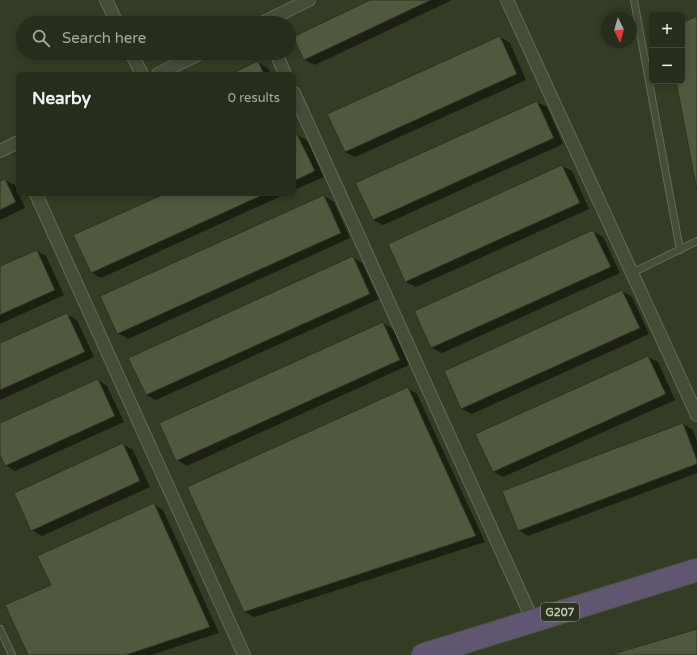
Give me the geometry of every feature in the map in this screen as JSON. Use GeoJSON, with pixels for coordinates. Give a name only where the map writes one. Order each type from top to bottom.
{"type":"FeatureCollection","features":[{"type":"Feature","properties":{"kind":"highway","name":"G207"},"geometry":{"type":"LineString","coordinates":[[430,654],[697,570]]}},
{"type":"Feature","properties":{"kind":"street"},"geometry":{"type":"LineString","coordinates":[[106,0],[114,16]]}},
{"type":"Feature","properties":{"kind":"street"},"geometry":{"type":"LineString","coordinates":[[277,16],[310,0]]}},
{"type":"Feature","properties":{"kind":"street"},"geometry":{"type":"LineString","coordinates":[[507,0],[697,415]]}},
{"type":"Feature","properties":{"kind":"street"},"geometry":{"type":"LineString","coordinates":[[135,60],[141,72]]}},
{"type":"Feature","properties":{"kind":"street"},"geometry":{"type":"LineString","coordinates":[[162,72],[187,60]]}},
{"type":"Feature","properties":{"kind":"street"},"geometry":{"type":"LineString","coordinates":[[279,60],[284,72]]}},
{"type":"Feature","properties":{"kind":"street"},"geometry":{"type":"LineString","coordinates":[[296,97],[534,621]]}},
{"type":"Feature","properties":{"kind":"street"},"geometry":{"type":"LineString","coordinates":[[0,151],[16,147]]}},
{"type":"Feature","properties":{"kind":"street"},"geometry":{"type":"LineString","coordinates":[[37,196],[244,655]]}},
{"type":"Feature","properties":{"kind":"lane"},"geometry":{"type":"LineString","coordinates":[[634,0],[680,250]]}},
{"type":"Feature","properties":{"kind":"lane"},"geometry":{"type":"LineString","coordinates":[[632,273],[697,241]]}},
{"type":"Feature","properties":{"kind":"lane"},"geometry":{"type":"LineString","coordinates":[[0,629],[12,655]]}},
{"type":"Feature","properties":{"kind":"building"},"geometry":{"type":"Polygon","coordinates":[[[370,0],[431,0],[304,60],[296,43],[296,36],[370,0]]]}},
{"type":"Feature","properties":{"kind":"building"},"geometry":{"type":"Polygon","coordinates":[[[697,16],[697,191],[677,84],[685,84],[685,22],[697,16]]]}},
{"type":"Feature","properties":{"kind":"building"},"geometry":{"type":"Polygon","coordinates":[[[500,36],[517,74],[345,152],[327,114],[500,36]]]}},
{"type":"Feature","properties":{"kind":"building"},"geometry":{"type":"Polygon","coordinates":[[[258,61],[263,72],[235,72],[258,61]]]}},
{"type":"Feature","properties":{"kind":"building"},"geometry":{"type":"Polygon","coordinates":[[[537,101],[554,138],[373,220],[355,183],[537,101]]]}},
{"type":"Feature","properties":{"kind":"building"},"geometry":{"type":"Polygon","coordinates":[[[296,134],[315,171],[296,180],[296,134]]]}},
{"type":"Feature","properties":{"kind":"building"},"geometry":{"type":"Polygon","coordinates":[[[562,165],[580,203],[405,282],[388,244],[562,165]]]}},
{"type":"Feature","properties":{"kind":"building"},"geometry":{"type":"Polygon","coordinates":[[[5,179],[16,202],[0,210],[0,181],[5,179]]]}},
{"type":"Feature","properties":{"kind":"building"},"geometry":{"type":"Polygon","coordinates":[[[324,195],[341,233],[117,334],[100,296],[324,195]]]}},
{"type":"Feature","properties":{"kind":"building"},"geometry":{"type":"Polygon","coordinates":[[[160,196],[261,196],[91,273],[73,235],[160,196]]]}},
{"type":"Feature","properties":{"kind":"building"},"geometry":{"type":"Polygon","coordinates":[[[593,230],[611,267],[431,348],[414,311],[593,230]]]}},
{"type":"Feature","properties":{"kind":"building"},"geometry":{"type":"Polygon","coordinates":[[[37,250],[55,290],[0,315],[0,266],[37,250]]]}},
{"type":"Feature","properties":{"kind":"building"},"geometry":{"type":"Polygon","coordinates":[[[353,256],[370,294],[146,395],[128,358],[353,256]]]}},
{"type":"Feature","properties":{"kind":"building"},"geometry":{"type":"Polygon","coordinates":[[[622,290],[640,328],[461,409],[444,371],[622,290]]]}},
{"type":"Feature","properties":{"kind":"building"},"geometry":{"type":"Polygon","coordinates":[[[67,313],[85,352],[0,390],[0,343],[67,313]]]}},
{"type":"Feature","properties":{"kind":"building"},"geometry":{"type":"Polygon","coordinates":[[[383,322],[400,360],[176,461],[159,423],[383,322]]]}},
{"type":"Feature","properties":{"kind":"building"},"geometry":{"type":"Polygon","coordinates":[[[648,356],[666,394],[493,472],[475,434],[648,356]]]}},
{"type":"Feature","properties":{"kind":"building"},"geometry":{"type":"Polygon","coordinates":[[[98,379],[115,416],[5,466],[0,455],[0,423],[98,379]]]}},
{"type":"Feature","properties":{"kind":"building"},"geometry":{"type":"Polygon","coordinates":[[[408,387],[476,536],[244,612],[187,487],[408,387]]]}},
{"type":"Feature","properties":{"kind":"building"},"geometry":{"type":"Polygon","coordinates":[[[683,423],[697,460],[697,464],[518,531],[502,491],[683,423]]]}},
{"type":"Feature","properties":{"kind":"building"},"geometry":{"type":"Polygon","coordinates":[[[123,443],[140,481],[31,531],[14,493],[123,443]]]}},
{"type":"Feature","properties":{"kind":"building"},"geometry":{"type":"Polygon","coordinates":[[[154,503],[210,627],[126,655],[28,655],[5,605],[51,585],[37,556],[154,503]]]}},
{"type":"Feature","properties":{"kind":"building"},"geometry":{"type":"Polygon","coordinates":[[[697,629],[697,655],[610,655],[697,629]]]}}]}
